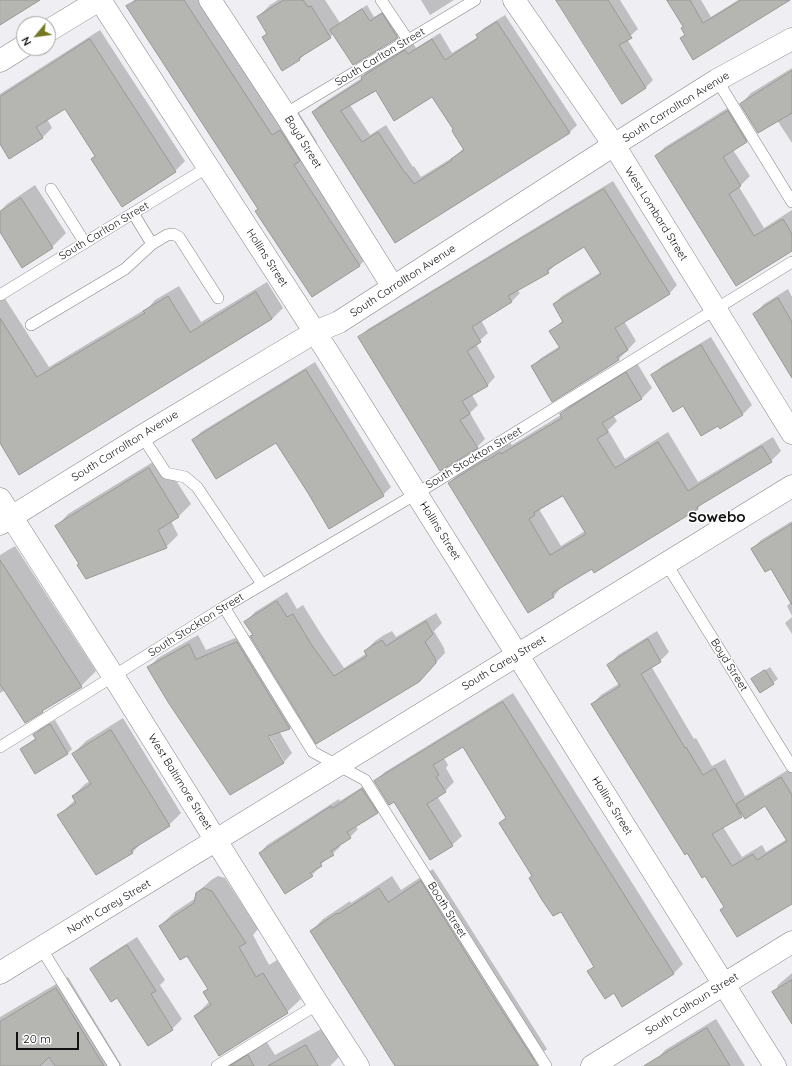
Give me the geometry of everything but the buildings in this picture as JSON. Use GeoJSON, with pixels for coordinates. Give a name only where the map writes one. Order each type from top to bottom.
{"type":"FeatureCollection","features":[{"type":"Feature","properties":{"kind":"street"},"geometry":{"type":"LineString","coordinates":[[56,26],[99,0]]}},
{"type":"Feature","properties":{"kind":"street","name":"Hollins Street"},"geometry":{"type":"LineString","coordinates":[[99,0],[314,332],[775,1066]]}},
{"type":"Feature","properties":{"kind":"street","name":"Boyd Street"},"geometry":{"type":"LineString","coordinates":[[210,0],[285,114],[393,287]]}},
{"type":"Feature","properties":{"kind":"street","name":"West Lombard Street"},"geometry":{"type":"LineString","coordinates":[[514,0],[614,145],[792,433]]}},
{"type":"Feature","properties":{"kind":"street","name":"South Carrollton Avenue"},"geometry":{"type":"LineString","coordinates":[[4,513],[142,436],[314,332],[338,322],[380,297],[393,287],[614,145],[718,80],[792,39]]}},
{"type":"Feature","properties":{"kind":"street"},"geometry":{"type":"LineString","coordinates":[[0,61],[16,51]]}},
{"type":"Feature","properties":{"kind":"street","name":"South Carey Street"},"geometry":{"type":"LineString","coordinates":[[217,840],[792,486]]}},
{"type":"Feature","properties":{"kind":"street","name":"West Baltimore Street"},"geometry":{"type":"LineString","coordinates":[[4,513],[114,676],[358,1066]]}},
{"type":"Feature","properties":{"kind":"street","name":"North Carey Street"},"geometry":{"type":"LineString","coordinates":[[0,973],[217,840]]}},
{"type":"Feature","properties":{"kind":"street","name":"South Calhoun Street"},"geometry":{"type":"LineString","coordinates":[[592,1066],[792,942]]}},
{"type":"Feature","properties":{"kind":"lane"},"geometry":{"type":"LineString","coordinates":[[381,0],[408,40]]}},
{"type":"Feature","properties":{"kind":"lane","name":"South Carlton Street"},"geometry":{"type":"LineString","coordinates":[[285,114],[475,0]]}},
{"type":"Feature","properties":{"kind":"lane"},"geometry":{"type":"LineString","coordinates":[[718,80],[792,202]]}},
{"type":"Feature","properties":{"kind":"lane","name":"South Carlton Street"},"geometry":{"type":"LineString","coordinates":[[0,295],[208,167]]}},
{"type":"Feature","properties":{"kind":"lane"},"geometry":{"type":"LineString","coordinates":[[51,189],[85,243]]}},
{"type":"Feature","properties":{"kind":"lane"},"geometry":{"type":"LineString","coordinates":[[133,213],[152,244]]}},
{"type":"Feature","properties":{"kind":"lane"},"geometry":{"type":"LineString","coordinates":[[32,325],[125,269],[152,244],[167,235],[173,234],[179,236],[218,298]]}},
{"type":"Feature","properties":{"kind":"lane","name":"South Stockton Street"},"geometry":{"type":"LineString","coordinates":[[0,747],[224,607],[416,494],[792,262]]}},
{"type":"Feature","properties":{"kind":"lane"},"geometry":{"type":"LineString","coordinates":[[142,436],[166,473],[185,477],[197,487],[262,584]]}},
{"type":"Feature","properties":{"kind":"lane","name":"Boyd Street"},"geometry":{"type":"LineString","coordinates":[[666,563],[792,767]]}},
{"type":"Feature","properties":{"kind":"lane","name":"Booth Street"},"geometry":{"type":"LineString","coordinates":[[224,607],[313,752],[365,780],[546,1066]]}},
{"type":"Feature","properties":{"kind":"lane"},"geometry":{"type":"LineString","coordinates":[[41,948],[114,1066]]}},
{"type":"Feature","properties":{"kind":"lane"},"geometry":{"type":"LineString","coordinates":[[217,1066],[318,1004]]}},
{"type":"Feature","properties":{"kind":"district","name":"Sowebo"},"geometry":{"type":"Point","coordinates":[717,517]}}]}
